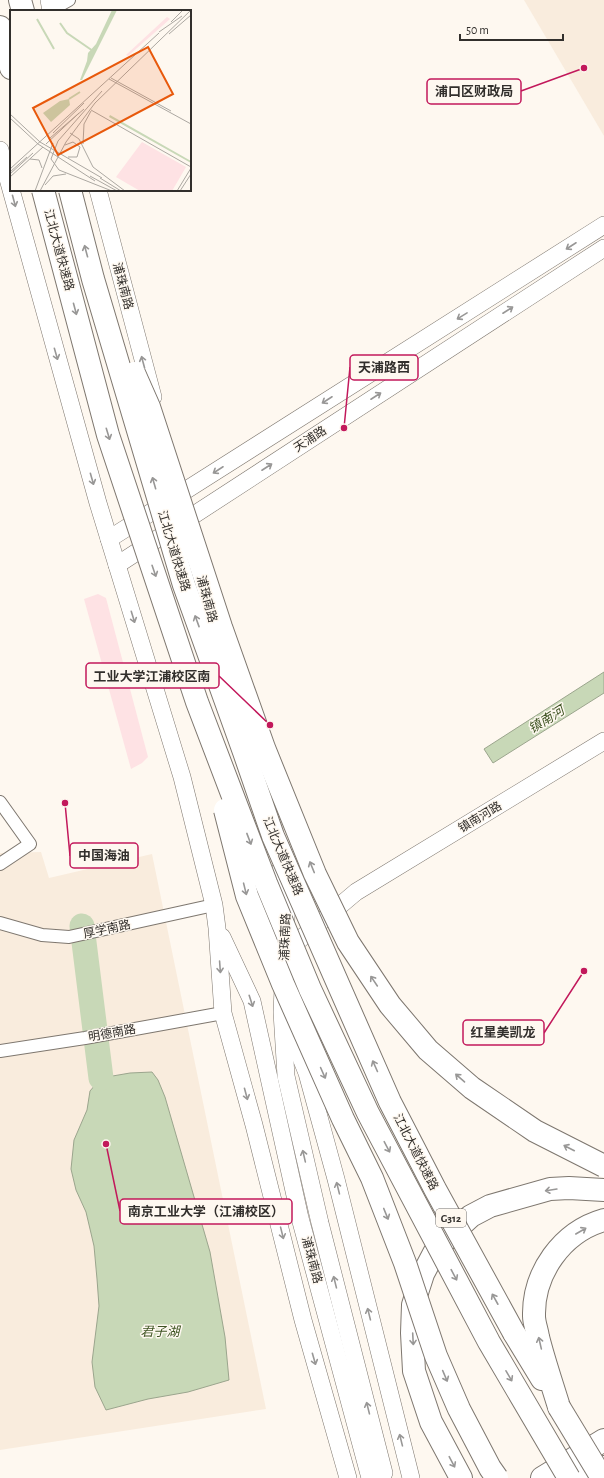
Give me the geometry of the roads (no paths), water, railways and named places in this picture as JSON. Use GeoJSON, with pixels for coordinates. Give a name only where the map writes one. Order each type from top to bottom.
{"type":"FeatureCollection","features":[{"type":"Feature","properties":{"kind":"highway"},"geometry":{"type":"LineString","coordinates":[[20,0],[23,10]]}},
{"type":"Feature","properties":{"kind":"highway"},"geometry":{"type":"LineString","coordinates":[[0,27],[10,64]]}},
{"type":"Feature","properties":{"kind":"highway","name":"江北大道快速路"},"geometry":{"type":"LineString","coordinates":[[43,191],[108,435],[197,702],[266,882],[304,975],[365,1106],[489,1342],[569,1478]]}},
{"type":"Feature","properties":{"kind":"highway","name":"江北大道快速路"},"geometry":{"type":"LineString","coordinates":[[70,191],[94,278],[184,585],[273,836],[390,1102],[435,1189],[510,1326],[602,1478]]}},
{"type":"Feature","properties":{"kind":"highway"},"geometry":{"type":"LineString","coordinates":[[94,278],[149,408],[221,627],[264,748],[315,874],[348,942],[390,1005],[428,1050],[444,1064],[472,1088],[535,1131],[604,1166]]}},
{"type":"Feature","properties":{"kind":"highway"},"geometry":{"type":"LineString","coordinates":[[197,702],[247,896],[289,998],[343,1119],[372,1178],[405,1262],[436,1356],[459,1409],[490,1468],[498,1478]]}},
{"type":"Feature","properties":{"kind":"highway"},"geometry":{"type":"LineString","coordinates":[[461,1478],[431,1422],[414,1371],[412,1333],[413,1305],[423,1274],[434,1253],[450,1234],[471,1216],[490,1206],[550,1189],[568,1188],[604,1190]]}},
{"type":"Feature","properties":{"kind":"highway"},"geometry":{"type":"LineString","coordinates":[[559,1407],[542,1352],[534,1317],[536,1291],[548,1262],[568,1238],[595,1223],[604,1220]]}},
{"type":"Feature","properties":{"kind":"highway"},"geometry":{"type":"LineString","coordinates":[[542,1478],[604,1440]]}},
{"type":"Feature","properties":{"kind":"highway"},"geometry":{"type":"LineString","coordinates":[[583,1478],[604,1467]]}},
{"type":"Feature","properties":{"kind":"street"},"geometry":{"type":"LineString","coordinates":[[50,7],[69,0]]}},
{"type":"Feature","properties":{"kind":"street","name":"浦珠南路"},"geometry":{"type":"LineString","coordinates":[[0,150],[10,186]]}},
{"type":"Feature","properties":{"kind":"street","name":"浦珠南路"},"geometry":{"type":"LineString","coordinates":[[11,191],[109,539],[182,777],[214,905],[218,928],[223,1013],[254,1125],[303,1320],[348,1478]]}},
{"type":"Feature","properties":{"kind":"street","name":"浦珠南路"},"geometry":{"type":"LineString","coordinates":[[98,191],[287,897],[282,1012],[286,1076],[377,1475]]}},
{"type":"Feature","properties":{"kind":"street"},"geometry":{"type":"LineString","coordinates":[[109,539],[604,225]]}},
{"type":"Feature","properties":{"kind":"street","name":"天浦路"},"geometry":{"type":"LineString","coordinates":[[117,565],[604,248]]}},
{"type":"Feature","properties":{"kind":"street","name":"镇南河路"},"geometry":{"type":"LineString","coordinates":[[285,952],[356,892],[604,741]]}},
{"type":"Feature","properties":{"kind":"street"},"geometry":{"type":"LineString","coordinates":[[0,802],[30,844],[0,864]]}},
{"type":"Feature","properties":{"kind":"street"},"geometry":{"type":"LineString","coordinates":[[287,897],[356,892]]}},
{"type":"Feature","properties":{"kind":"street","name":"厚学南路"},"geometry":{"type":"LineString","coordinates":[[0,923],[42,935],[69,937],[214,905]]}},
{"type":"Feature","properties":{"kind":"street","name":"浦珠南路"},"geometry":{"type":"LineString","coordinates":[[218,928],[252,1001],[300,1218],[377,1475]]}},
{"type":"Feature","properties":{"kind":"street","name":"浦珠南路"},"geometry":{"type":"LineString","coordinates":[[282,1012],[307,1073],[336,1179],[411,1478]]}},
{"type":"Feature","properties":{"kind":"street","name":"明德南路"},"geometry":{"type":"LineString","coordinates":[[0,1050],[130,1031],[223,1013]]}},
{"type":"Feature","properties":{"kind":"water","name":"镇南河"},"geometry":{"type":"Polygon","coordinates":[[[604,672],[604,693],[493,763],[484,749],[604,672]]]}},
{"type":"Feature","properties":{"kind":"water","name":"君子湖"},"geometry":{"type":"Polygon","coordinates":[[[152,1072],[158,1080],[165,1097],[210,1252],[225,1337],[229,1380],[188,1392],[148,1399],[106,1410],[95,1387],[92,1362],[99,1306],[97,1279],[94,1246],[86,1212],[76,1190],[71,1169],[74,1140],[87,1110],[90,1091],[101,1078],[130,1073],[152,1072]]]}},
{"type":"Feature","properties":{"kind":"waterway"},"geometry":{"type":"LineString","coordinates":[[82,926],[101,1078]]}},
{"type":"Feature","properties":{"kind":"place","name":"浦口区财政局"},"geometry":{"type":"Point","coordinates":[584,68]}},
{"type":"Feature","properties":{"kind":"place","name":"天浦路西"},"geometry":{"type":"Point","coordinates":[344,428]}},
{"type":"Feature","properties":{"kind":"place","name":"工业大学江浦校区南"},"geometry":{"type":"Point","coordinates":[270,725]}},
{"type":"Feature","properties":{"kind":"place","name":"中国海油"},"geometry":{"type":"Point","coordinates":[65,803]}},
{"type":"Feature","properties":{"kind":"place","name":"红星美凯龙"},"geometry":{"type":"Point","coordinates":[584,971]}},
{"type":"Feature","properties":{"kind":"place","name":"南京工业大学（江浦校区）"},"geometry":{"type":"Point","coordinates":[106,1144]}}]}
